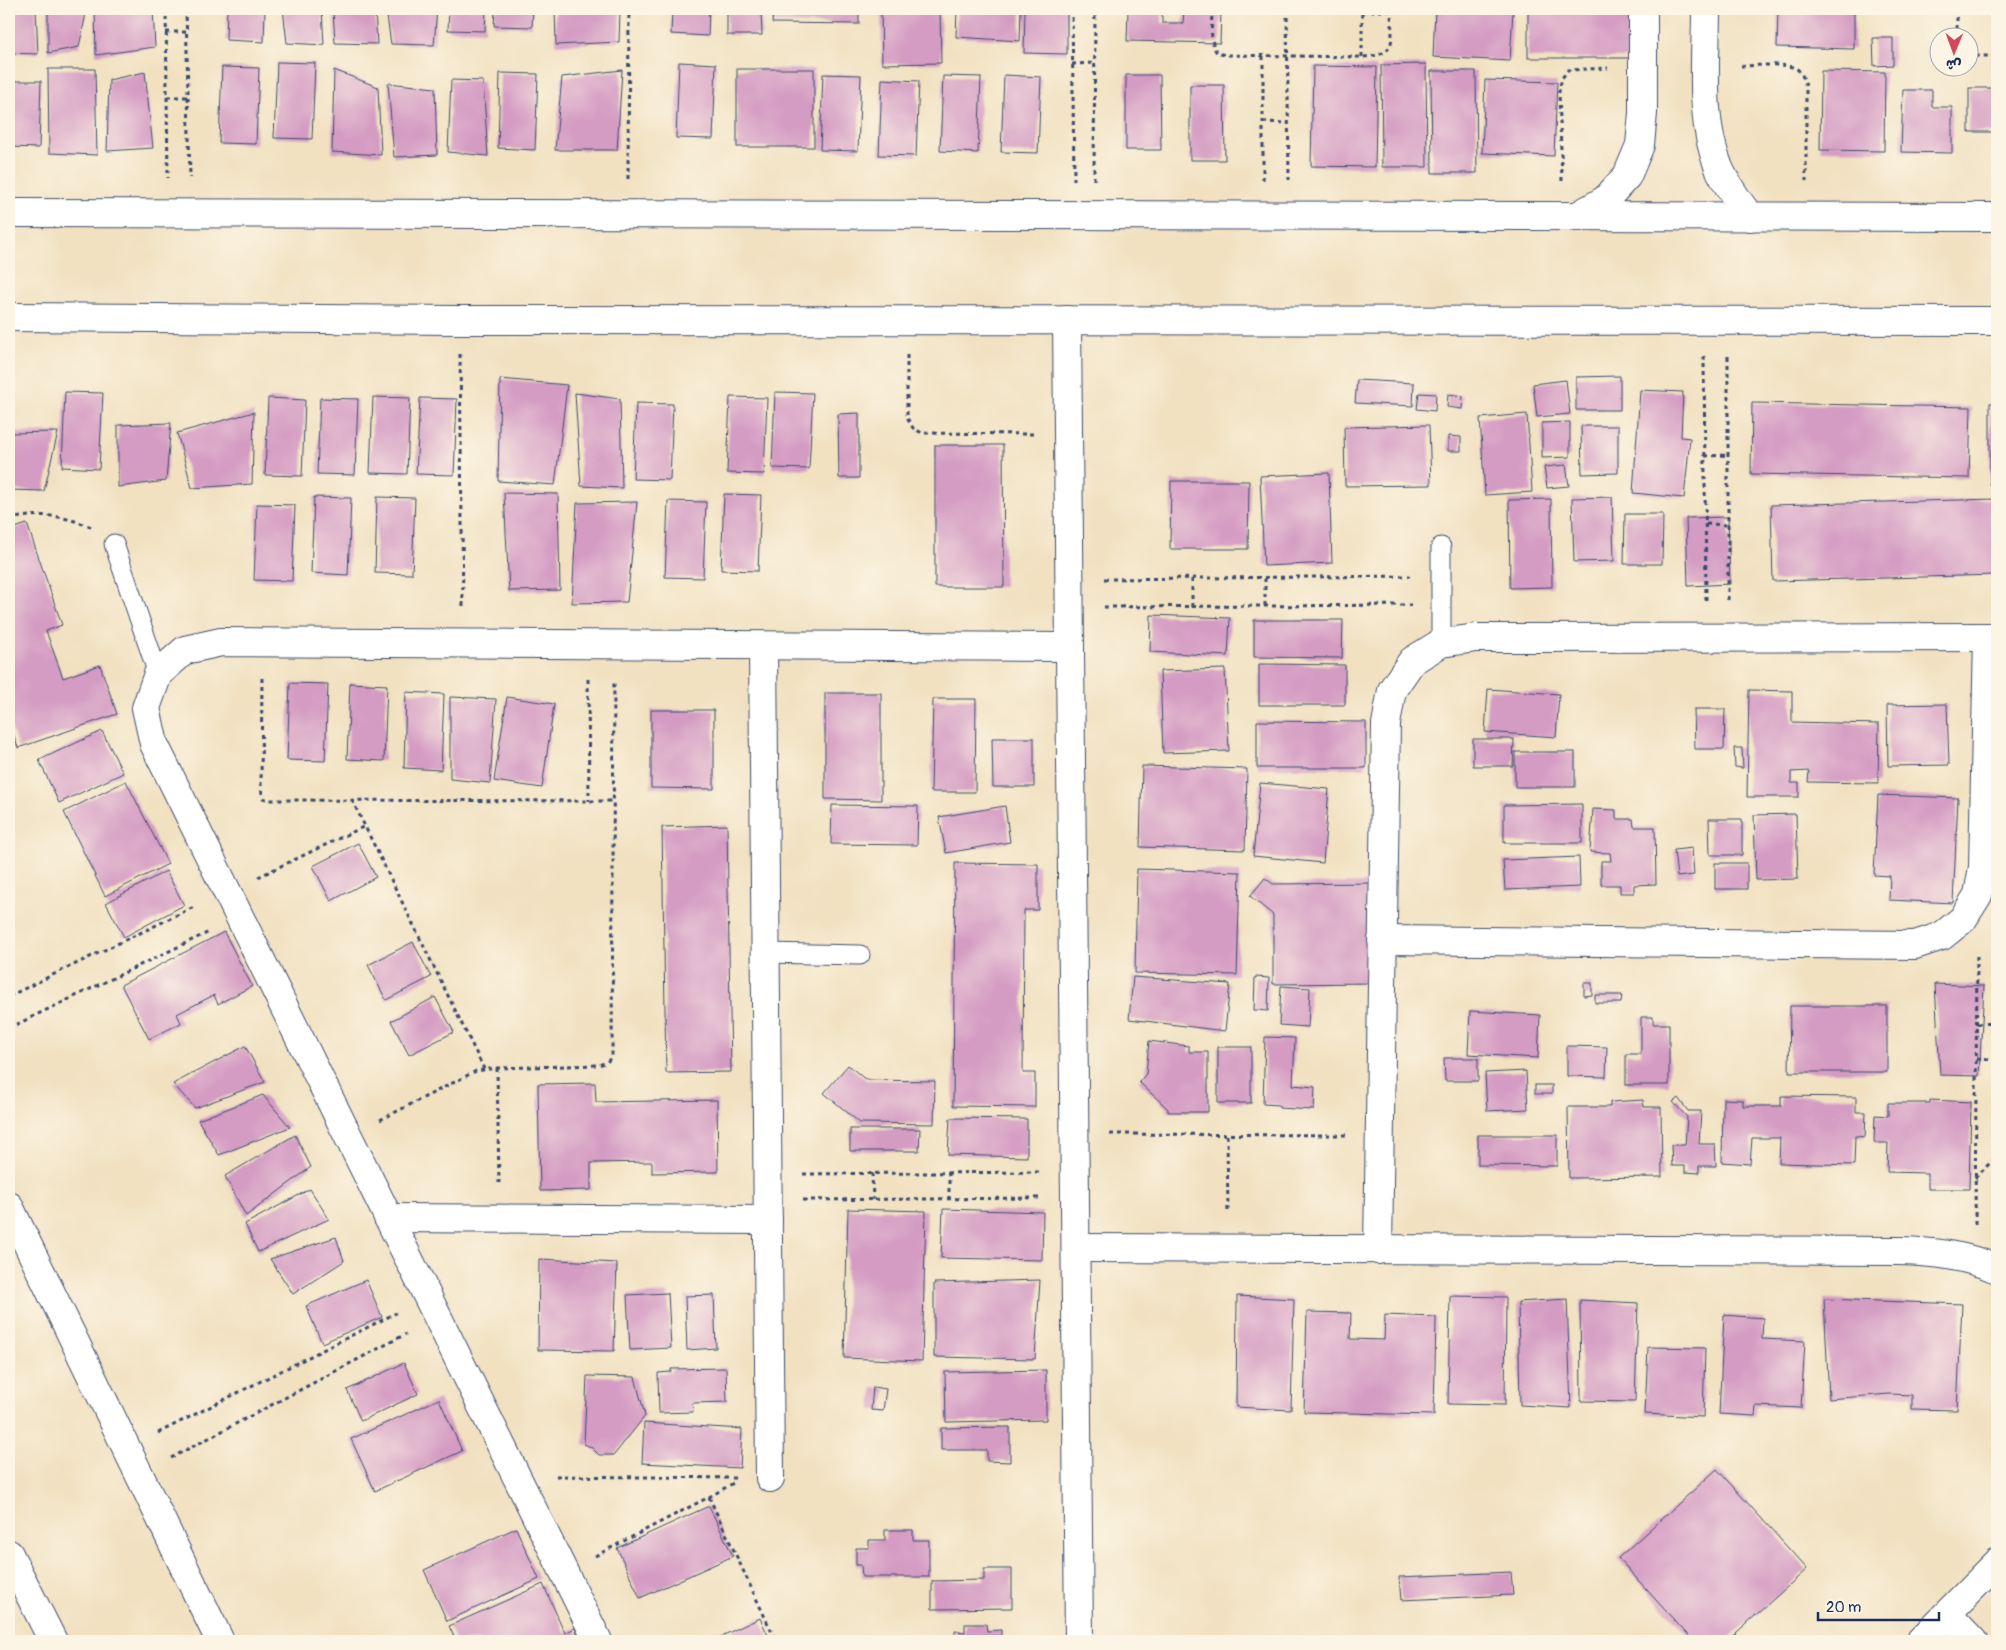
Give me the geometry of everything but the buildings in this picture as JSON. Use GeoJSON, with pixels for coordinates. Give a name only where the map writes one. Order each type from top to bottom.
{"type":"FeatureCollection","features":[{"type":"Feature","properties":{"kind":"street"},"geometry":{"type":"LineString","coordinates":[[1570,216],[1605,200],[1627,176],[1640,146],[1643,113],[1643,9]]}},
{"type":"Feature","properties":{"kind":"street"},"geometry":{"type":"LineString","coordinates":[[1706,9],[1706,112],[1710,141],[1719,168],[1750,217]]}},
{"type":"Feature","properties":{"kind":"street"},"geometry":{"type":"LineString","coordinates":[[9,213],[1997,218]]}},
{"type":"Feature","properties":{"kind":"street"},"geometry":{"type":"LineString","coordinates":[[9,317],[459,320],[1997,321]]}},
{"type":"Feature","properties":{"kind":"street"},"geometry":{"type":"LineString","coordinates":[[1067,320],[1079,1641]]}},
{"type":"Feature","properties":{"kind":"street"},"geometry":{"type":"LineString","coordinates":[[1378,1250],[1379,1135],[1382,940],[1386,724],[1392,690],[1412,661],[1441,643],[1476,638],[1992,637],[1983,867],[1978,895],[1963,919],[1942,936],[1915,945],[1382,940]]}},
{"type":"Feature","properties":{"kind":"street"},"geometry":{"type":"LineString","coordinates":[[598,1641],[154,744],[146,708],[158,674],[185,650],[221,642],[1070,647]]}},
{"type":"Feature","properties":{"kind":"street"},"geometry":{"type":"LineString","coordinates":[[763,646],[770,1478]]}},
{"type":"Feature","properties":{"kind":"street"},"geometry":{"type":"LineString","coordinates":[[9,1206],[220,1641]]}},
{"type":"Feature","properties":{"kind":"street"},"geometry":{"type":"LineString","coordinates":[[388,1218],[500,1218],[768,1210]]}},
{"type":"Feature","properties":{"kind":"street"},"geometry":{"type":"LineString","coordinates":[[1076,1248],[1899,1251],[1937,1252],[1986,1264]]}},
{"type":"Feature","properties":{"kind":"street"},"geometry":{"type":"LineString","coordinates":[[9,1554],[53,1641]]}},
{"type":"Feature","properties":{"kind":"street"},"geometry":{"type":"LineString","coordinates":[[1920,1641],[1997,1564]]}},
{"type":"Feature","properties":{"kind":"street"},"geometry":{"type":"LineString","coordinates":[[1946,1614],[1973,1641]]}},
{"type":"Feature","properties":{"kind":"lane"},"geometry":{"type":"LineString","coordinates":[[114,544],[158,674]]}},
{"type":"Feature","properties":{"kind":"lane"},"geometry":{"type":"LineString","coordinates":[[1440,547],[1441,643]]}},
{"type":"Feature","properties":{"kind":"lane"},"geometry":{"type":"LineString","coordinates":[[765,954],[860,955]]}},
{"type":"Feature","properties":{"kind":"path"},"geometry":{"type":"LineString","coordinates":[[166,9],[167,97],[180,213]]}},
{"type":"Feature","properties":{"kind":"path"},"geometry":{"type":"LineString","coordinates":[[180,213],[188,97],[186,9]]}},
{"type":"Feature","properties":{"kind":"path"},"geometry":{"type":"LineString","coordinates":[[628,214],[629,9]]}},
{"type":"Feature","properties":{"kind":"path"},"geometry":{"type":"LineString","coordinates":[[1072,9],[1072,64],[1084,215]]}},
{"type":"Feature","properties":{"kind":"path"},"geometry":{"type":"LineString","coordinates":[[1084,215],[1095,63],[1096,9]]}},
{"type":"Feature","properties":{"kind":"path"},"geometry":{"type":"LineString","coordinates":[[1212,9],[1212,37],[1217,53],[1225,55],[1362,57],[1383,54],[1389,49],[1391,43],[1391,10],[1362,10],[1362,57]]}},
{"type":"Feature","properties":{"kind":"path"},"geometry":{"type":"LineString","coordinates":[[1276,216],[1288,122],[1287,9]]}},
{"type":"Feature","properties":{"kind":"path"},"geometry":{"type":"LineString","coordinates":[[1957,9],[1957,28]]}},
{"type":"Feature","properties":{"kind":"path"},"geometry":{"type":"LineString","coordinates":[[166,32],[186,32]]}},
{"type":"Feature","properties":{"kind":"path"},"geometry":{"type":"LineString","coordinates":[[1263,56],[1263,122],[1276,216]]}},
{"type":"Feature","properties":{"kind":"path"},"geometry":{"type":"LineString","coordinates":[[1978,56],[1997,56]]}},
{"type":"Feature","properties":{"kind":"path"},"geometry":{"type":"LineString","coordinates":[[1072,64],[1095,63]]}},
{"type":"Feature","properties":{"kind":"path"},"geometry":{"type":"LineString","coordinates":[[1706,66],[1789,66],[1803,76],[1806,87],[1806,217]]}},
{"type":"Feature","properties":{"kind":"path"},"geometry":{"type":"LineString","coordinates":[[1570,216],[1559,91],[1562,78],[1568,70],[1578,68],[1643,68]]}},
{"type":"Feature","properties":{"kind":"path"},"geometry":{"type":"LineString","coordinates":[[167,97],[188,97]]}},
{"type":"Feature","properties":{"kind":"path"},"geometry":{"type":"LineString","coordinates":[[1263,122],[1288,122]]}},
{"type":"Feature","properties":{"kind":"path"},"geometry":{"type":"LineString","coordinates":[[459,320],[463,644]]}},
{"type":"Feature","properties":{"kind":"path"},"geometry":{"type":"LineString","coordinates":[[906,320],[907,418],[913,428],[922,433],[1069,434]]}},
{"type":"Feature","properties":{"kind":"path"},"geometry":{"type":"LineString","coordinates":[[1716,320],[1728,455],[1728,525],[1717,638]]}},
{"type":"Feature","properties":{"kind":"path"},"geometry":{"type":"LineString","coordinates":[[1716,320],[1705,456],[1706,524],[1717,638]]}},
{"type":"Feature","properties":{"kind":"path"},"geometry":{"type":"LineString","coordinates":[[1705,456],[1728,455]]}},
{"type":"Feature","properties":{"kind":"path"},"geometry":{"type":"LineString","coordinates":[[9,519],[44,514],[70,518],[93,528],[114,544]]}},
{"type":"Feature","properties":{"kind":"path"},"geometry":{"type":"LineString","coordinates":[[1706,524],[1728,525]]}},
{"type":"Feature","properties":{"kind":"path"},"geometry":{"type":"LineString","coordinates":[[1070,579],[1441,576]]}},
{"type":"Feature","properties":{"kind":"path"},"geometry":{"type":"LineString","coordinates":[[1192,578],[1192,607]]}},
{"type":"Feature","properties":{"kind":"path"},"geometry":{"type":"LineString","coordinates":[[1264,578],[1265,606]]}},
{"type":"Feature","properties":{"kind":"path"},"geometry":{"type":"LineString","coordinates":[[1070,607],[1441,605]]}},
{"type":"Feature","properties":{"kind":"path"},"geometry":{"type":"LineString","coordinates":[[262,643],[261,788],[263,798],[268,800],[614,801]]}},
{"type":"Feature","properties":{"kind":"path"},"geometry":{"type":"LineString","coordinates":[[588,800],[601,644]]}},
{"type":"Feature","properties":{"kind":"path"},"geometry":{"type":"LineString","coordinates":[[348,1137],[468,1074],[484,1069],[598,1066],[607,1062],[612,1056],[614,801],[601,644]]}},
{"type":"Feature","properties":{"kind":"path"},"geometry":{"type":"LineString","coordinates":[[352,800],[484,1069]]}},
{"type":"Feature","properties":{"kind":"path"},"geometry":{"type":"LineString","coordinates":[[9,996],[366,826]]}},
{"type":"Feature","properties":{"kind":"path"},"geometry":{"type":"LineString","coordinates":[[1978,895],[1975,1178],[1986,1264]]}},
{"type":"Feature","properties":{"kind":"path"},"geometry":{"type":"LineString","coordinates":[[9,1028],[239,917]]}},
{"type":"Feature","properties":{"kind":"path"},"geometry":{"type":"LineString","coordinates":[[1977,1024],[1997,1023]]}},
{"type":"Feature","properties":{"kind":"path"},"geometry":{"type":"LineString","coordinates":[[1977,1059],[1997,1060]]}},
{"type":"Feature","properties":{"kind":"path"},"geometry":{"type":"LineString","coordinates":[[497,1068],[500,1218]]}},
{"type":"Feature","properties":{"kind":"path"},"geometry":{"type":"LineString","coordinates":[[1075,1134],[1379,1135]]}},
{"type":"Feature","properties":{"kind":"path"},"geometry":{"type":"LineString","coordinates":[[1227,1135],[1228,1249]]}},
{"type":"Feature","properties":{"kind":"path"},"geometry":{"type":"LineString","coordinates":[[1975,1178],[1997,1156]]}},
{"type":"Feature","properties":{"kind":"path"},"geometry":{"type":"LineString","coordinates":[[767,1174],[949,1172],[1075,1185]]}},
{"type":"Feature","properties":{"kind":"path"},"geometry":{"type":"LineString","coordinates":[[949,1172],[949,1199]]}},
{"type":"Feature","properties":{"kind":"path"},"geometry":{"type":"LineString","coordinates":[[872,1173],[873,1200]]}},
{"type":"Feature","properties":{"kind":"path"},"geometry":{"type":"LineString","coordinates":[[768,1210],[873,1200],[949,1199],[1075,1185]]}},
{"type":"Feature","properties":{"kind":"path"},"geometry":{"type":"LineString","coordinates":[[127,1449],[433,1307]]}},
{"type":"Feature","properties":{"kind":"path"},"geometry":{"type":"LineString","coordinates":[[139,1474],[433,1307]]}},
{"type":"Feature","properties":{"kind":"path"},"geometry":{"type":"LineString","coordinates":[[516,1476],[742,1478],[709,1498],[564,1572]]}},
{"type":"Feature","properties":{"kind":"path"},"geometry":{"type":"LineString","coordinates":[[709,1498],[776,1641]]}}]}
